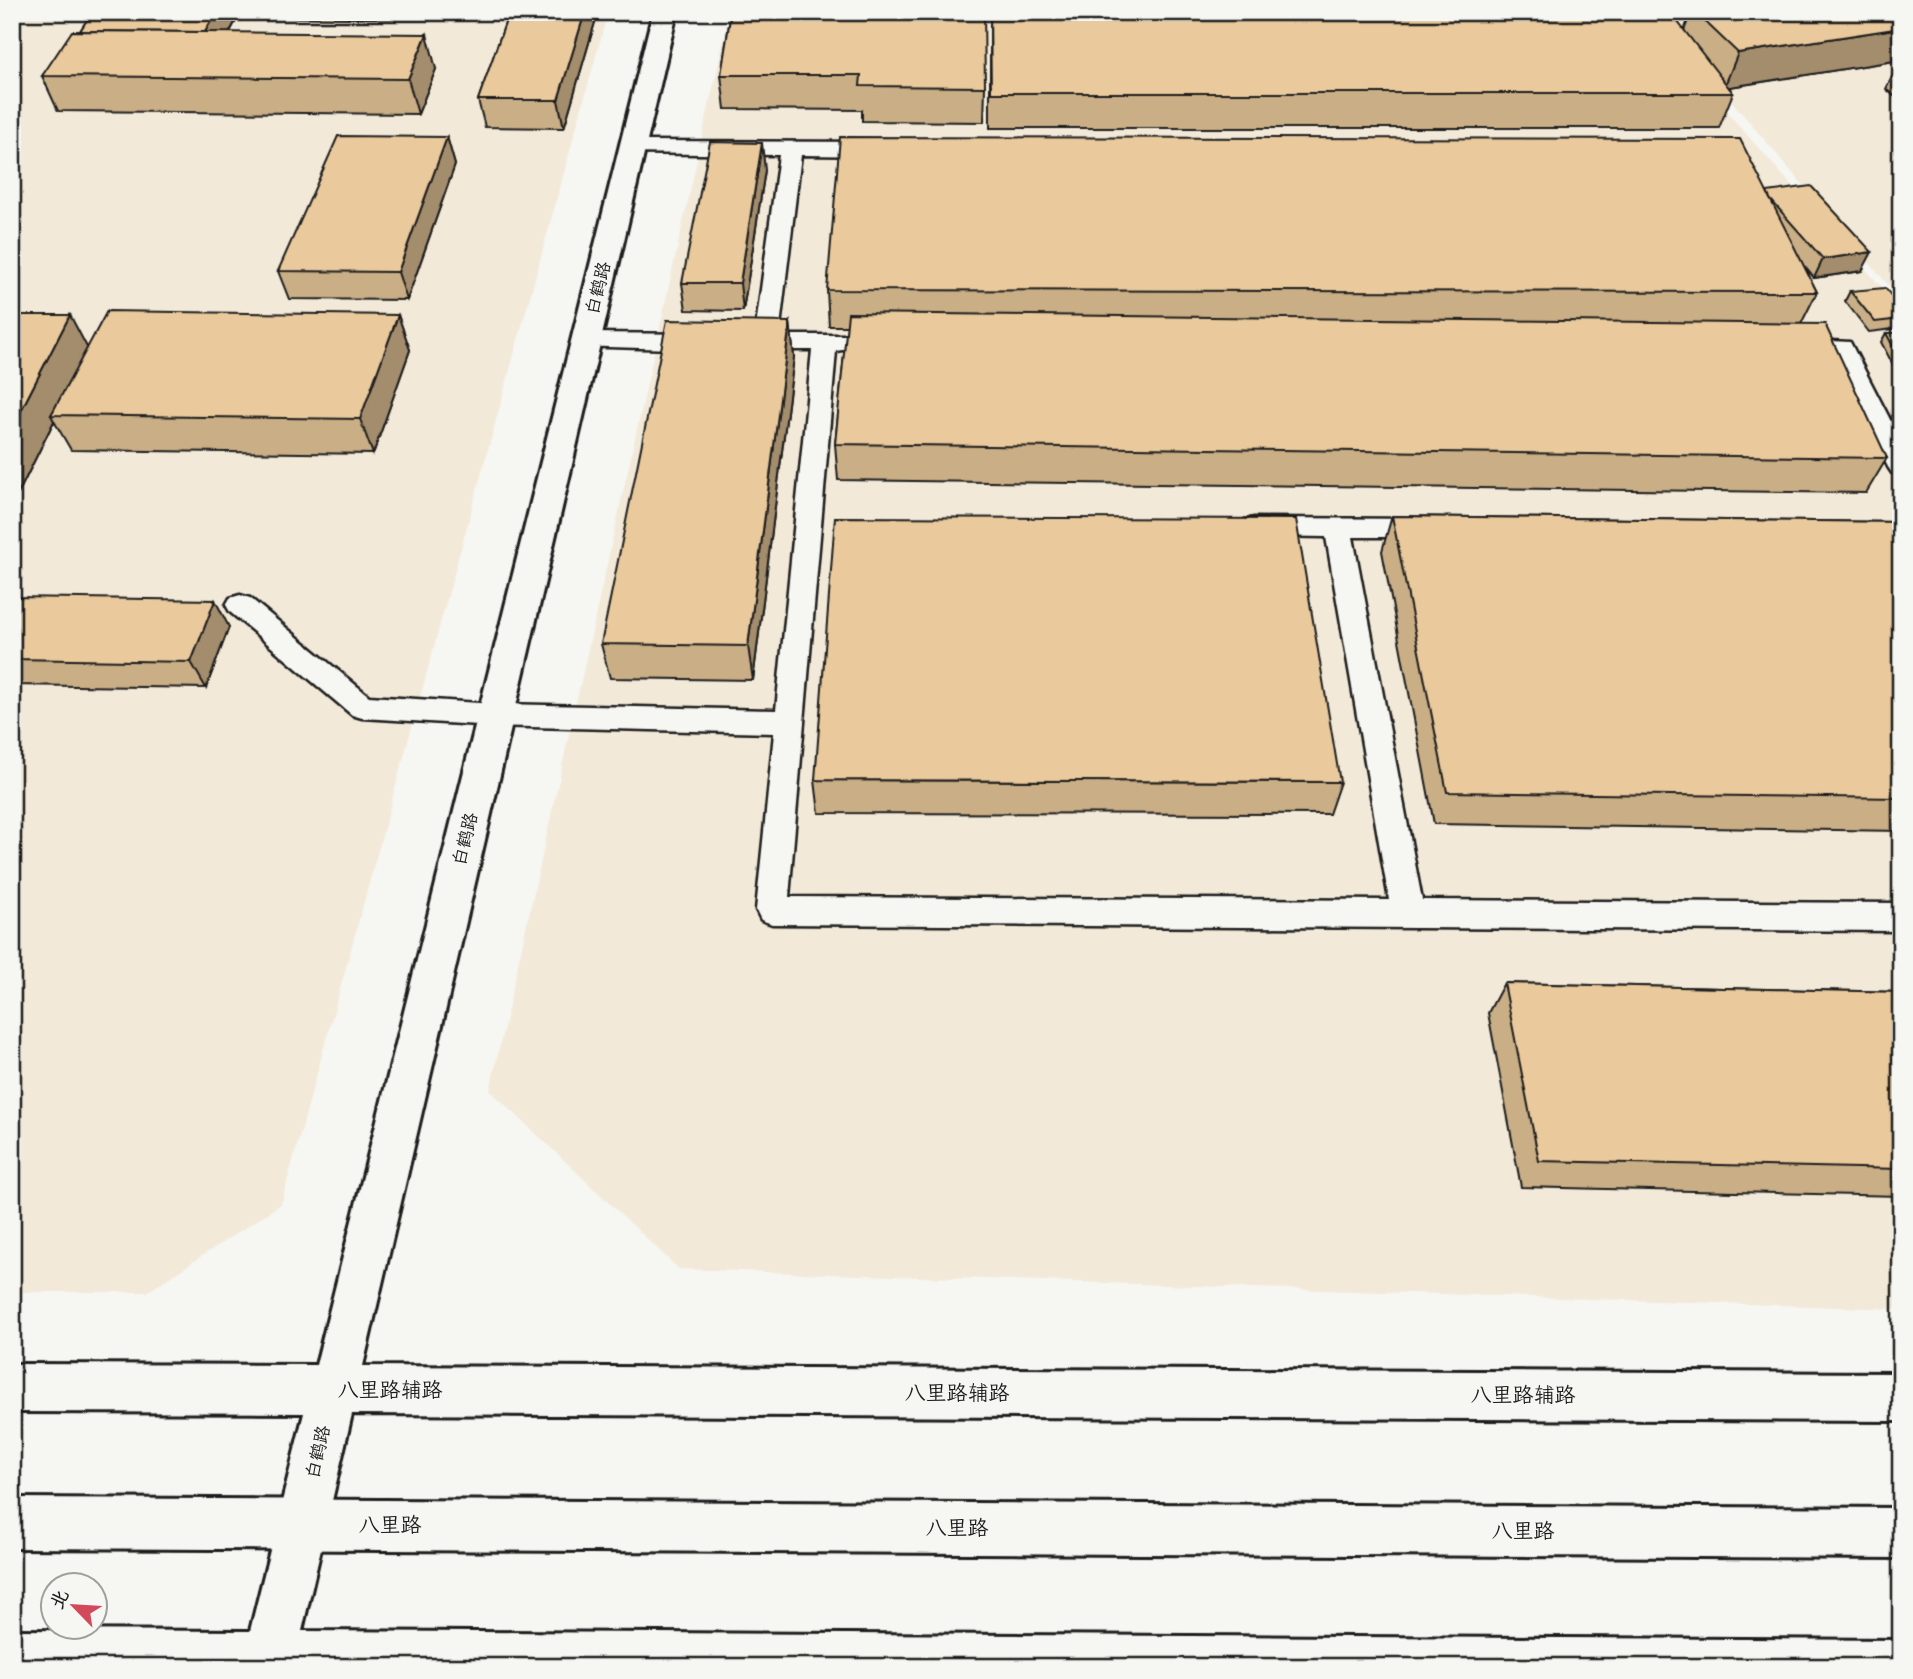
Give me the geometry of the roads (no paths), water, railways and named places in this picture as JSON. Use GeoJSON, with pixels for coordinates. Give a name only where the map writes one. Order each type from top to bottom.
{"type":"FeatureCollection","features":[{"type":"Feature","properties":{"kind":"street","name":"白鹤路"},"geometry":{"type":"LineString","coordinates":[[268,1662],[665,12]]}},
{"type":"Feature","properties":{"kind":"street","name":"八里路辅路"},"geometry":{"type":"LineString","coordinates":[[12,1388],[1901,1397]]}},
{"type":"Feature","properties":{"kind":"street","name":"八里路"},"geometry":{"type":"LineString","coordinates":[[12,1523],[1901,1533]]}},
{"type":"Feature","properties":{"kind":"street"},"geometry":{"type":"LineString","coordinates":[[12,1656],[268,1662],[1901,1666]]}},
{"type":"Feature","properties":{"kind":"lane"},"geometry":{"type":"LineString","coordinates":[[633,148],[902,149]]}},
{"type":"Feature","properties":{"kind":"lane"},"geometry":{"type":"LineString","coordinates":[[766,342],[791,148]]}},
{"type":"Feature","properties":{"kind":"lane"},"geometry":{"type":"LineString","coordinates":[[585,341],[867,343]]}},
{"type":"Feature","properties":{"kind":"lane"},"geometry":{"type":"LineString","coordinates":[[825,342],[822,525],[790,722],[772,910],[1901,917]]}},
{"type":"Feature","properties":{"kind":"lane"},"geometry":{"type":"LineString","coordinates":[[1772,347],[1841,347],[1901,467]]}},
{"type":"Feature","properties":{"kind":"lane"},"geometry":{"type":"LineString","coordinates":[[1226,527],[1461,528]]}},
{"type":"Feature","properties":{"kind":"lane"},"geometry":{"type":"LineString","coordinates":[[1338,528],[1408,914]]}},
{"type":"Feature","properties":{"kind":"lane"},"geometry":{"type":"LineString","coordinates":[[240,605],[362,707],[495,715],[790,722]]}}]}
